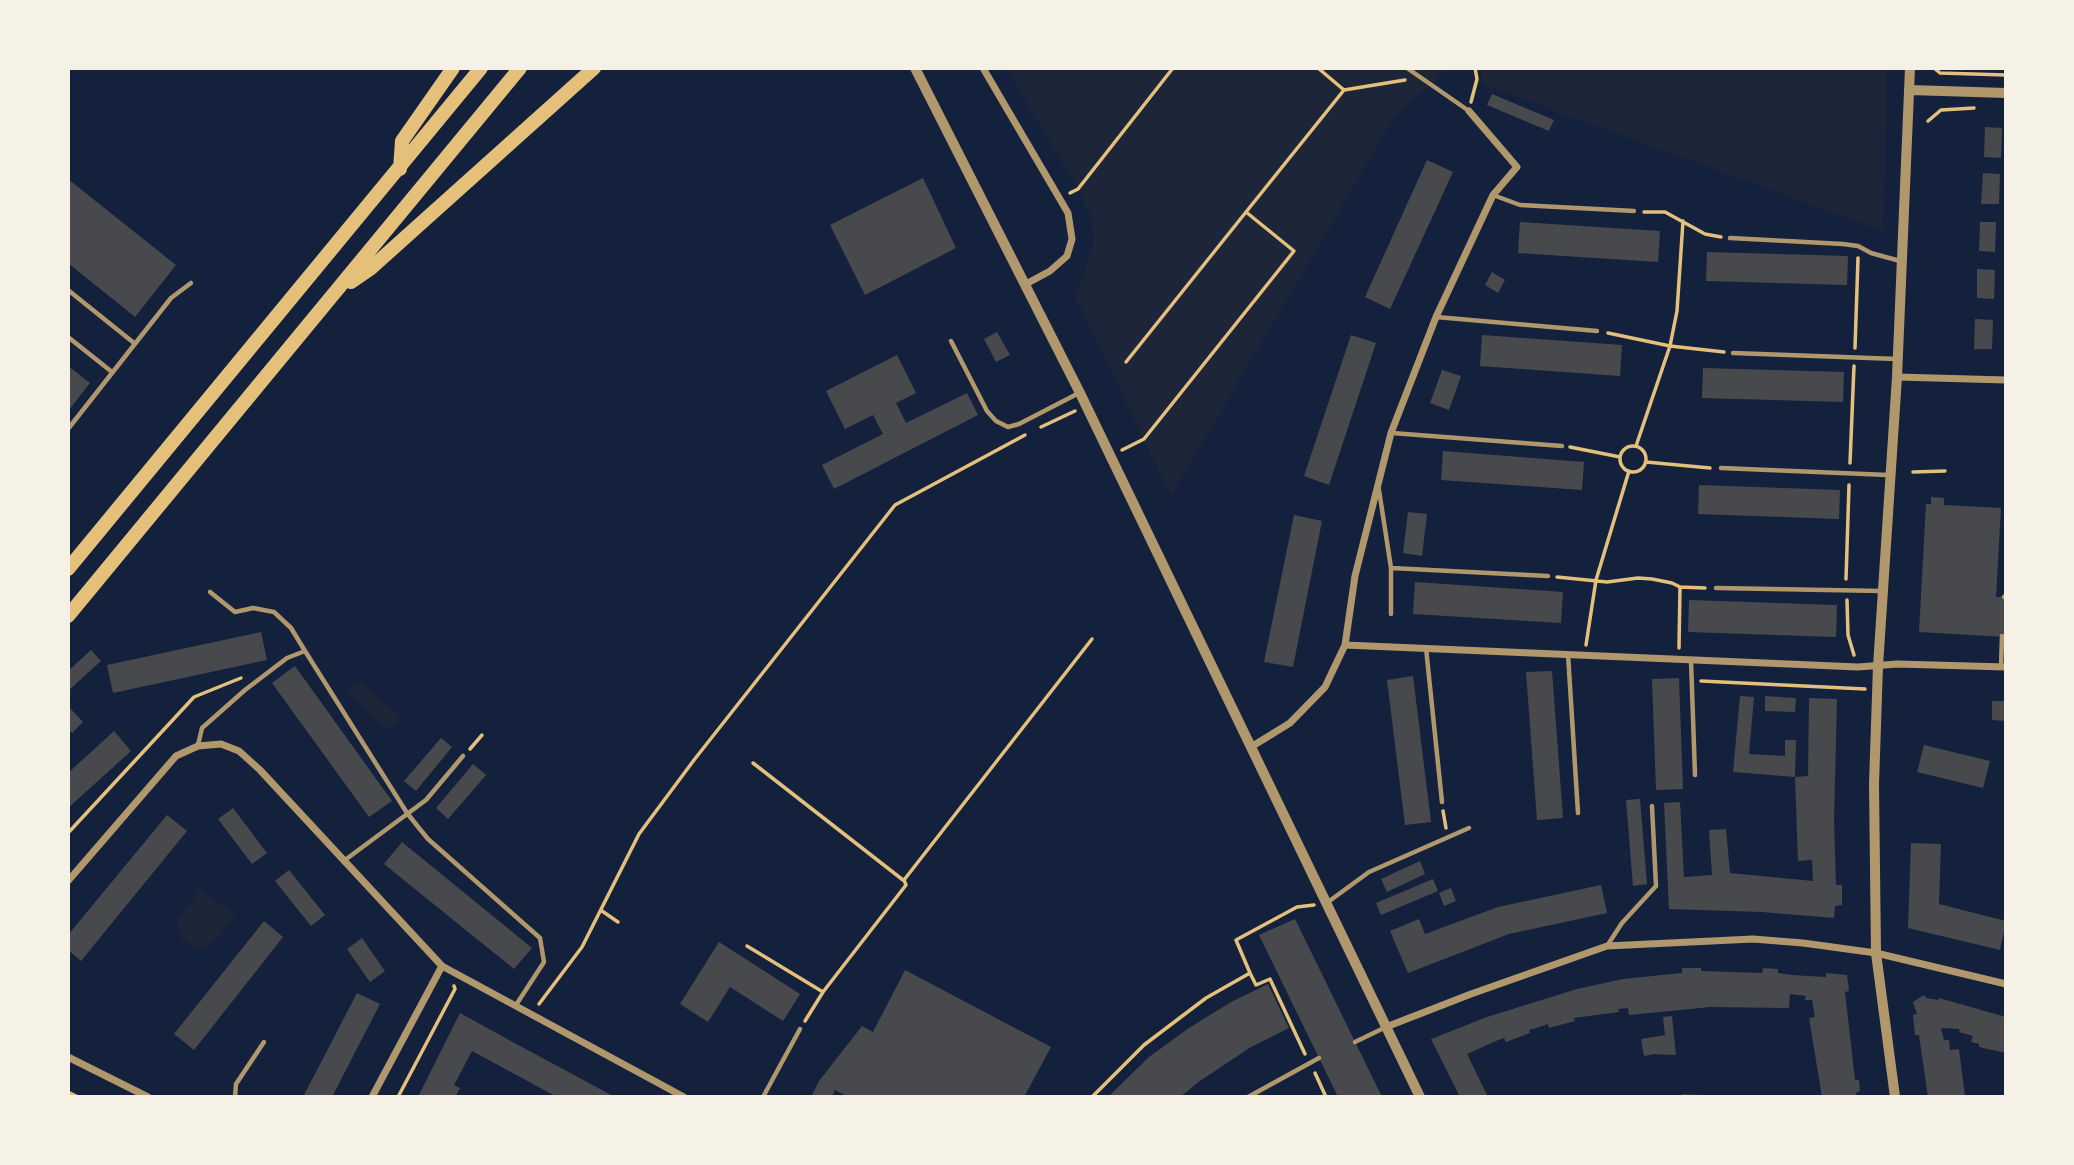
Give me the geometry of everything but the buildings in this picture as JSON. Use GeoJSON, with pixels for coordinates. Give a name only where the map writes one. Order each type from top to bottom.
{"type":"FeatureCollection","features":[{"type":"Feature","properties":{"kind":"highway"},"geometry":{"type":"LineString","coordinates":[[400,169],[402,141],[453,68]]}},
{"type":"Feature","properties":{"kind":"highway"},"geometry":{"type":"LineString","coordinates":[[68,569],[481,68]]}},
{"type":"Feature","properties":{"kind":"highway"},"geometry":{"type":"LineString","coordinates":[[68,615],[520,68]]}},
{"type":"Feature","properties":{"kind":"highway"},"geometry":{"type":"LineString","coordinates":[[333,296],[370,269],[594,68]]}},
{"type":"Feature","properties":{"kind":"street"},"geometry":{"type":"LineString","coordinates":[[915,68],[1086,405],[1420,1097]]}},
{"type":"Feature","properties":{"kind":"street"},"geometry":{"type":"LineString","coordinates":[[984,68],[1068,212],[1072,239],[1067,256],[1050,271],[1026,284]]}},
{"type":"Feature","properties":{"kind":"street"},"geometry":{"type":"LineString","coordinates":[[1895,1097],[1876,953],[1874,810],[1878,666],[1898,359],[1910,68]]}},
{"type":"Feature","properties":{"kind":"street"},"geometry":{"type":"LineString","coordinates":[[1910,90],[2006,93]]}},
{"type":"Feature","properties":{"kind":"street"},"geometry":{"type":"LineString","coordinates":[[1251,747],[1290,723],[1325,687],[1345,645],[1355,576],[1391,433],[1436,317],[1493,195],[1517,167],[1469,110]]}},
{"type":"Feature","properties":{"kind":"street"},"geometry":{"type":"LineString","coordinates":[[1897,377],[2006,380]]}},
{"type":"Feature","properties":{"kind":"street"},"geometry":{"type":"LineString","coordinates":[[1345,645],[1858,667],[1897,664],[2003,667]]}},
{"type":"Feature","properties":{"kind":"street"},"geometry":{"type":"LineString","coordinates":[[68,881],[176,756],[198,746],[221,744],[239,751],[345,860],[442,966],[684,1097]]}},
{"type":"Feature","properties":{"kind":"street"},"geometry":{"type":"LineString","coordinates":[[1386,1027],[1471,993],[1606,946],[1753,939],[1803,943],[1876,953],[2006,984]]}},
{"type":"Feature","properties":{"kind":"street"},"geometry":{"type":"LineString","coordinates":[[372,1097],[442,966]]}},
{"type":"Feature","properties":{"kind":"street"},"geometry":{"type":"LineString","coordinates":[[68,1057],[148,1097]]}},
{"type":"Feature","properties":{"kind":"lane"},"geometry":{"type":"LineString","coordinates":[[1407,68],[1469,110]]}},
{"type":"Feature","properties":{"kind":"lane"},"geometry":{"type":"LineString","coordinates":[[1493,195],[1520,205],[1633,211]]}},
{"type":"Feature","properties":{"kind":"lane"},"geometry":{"type":"LineString","coordinates":[[1730,238],[1858,246],[1901,262]]}},
{"type":"Feature","properties":{"kind":"lane"},"geometry":{"type":"LineString","coordinates":[[68,429],[171,298],[191,283]]}},
{"type":"Feature","properties":{"kind":"lane"},"geometry":{"type":"LineString","coordinates":[[68,290],[134,343]]}},
{"type":"Feature","properties":{"kind":"lane"},"geometry":{"type":"LineString","coordinates":[[1436,317],[1598,331]]}},
{"type":"Feature","properties":{"kind":"lane"},"geometry":{"type":"LineString","coordinates":[[68,337],[112,372]]}},
{"type":"Feature","properties":{"kind":"lane"},"geometry":{"type":"LineString","coordinates":[[951,341],[987,411],[996,421],[1008,427],[1080,393]]}},
{"type":"Feature","properties":{"kind":"lane"},"geometry":{"type":"LineString","coordinates":[[1733,353],[1898,359]]}},
{"type":"Feature","properties":{"kind":"lane"},"geometry":{"type":"LineString","coordinates":[[1391,433],[1562,446]]}},
{"type":"Feature","properties":{"kind":"lane"},"geometry":{"type":"LineString","coordinates":[[1721,468],[1889,475]]}},
{"type":"Feature","properties":{"kind":"lane"},"geometry":{"type":"LineString","coordinates":[[1378,482],[1391,568],[1391,614]]}},
{"type":"Feature","properties":{"kind":"lane"},"geometry":{"type":"LineString","coordinates":[[1391,568],[1548,576]]}},
{"type":"Feature","properties":{"kind":"lane"},"geometry":{"type":"LineString","coordinates":[[1716,588],[1882,591]]}},
{"type":"Feature","properties":{"kind":"lane"},"geometry":{"type":"LineString","coordinates":[[210,592],[235,612],[253,608],[274,612],[291,628],[407,813],[428,839],[540,938],[544,962],[516,1005]]}},
{"type":"Feature","properties":{"kind":"lane"},"geometry":{"type":"LineString","coordinates":[[2002,636],[2003,667]]}},
{"type":"Feature","properties":{"kind":"lane"},"geometry":{"type":"LineString","coordinates":[[1426,648],[1442,802]]}},
{"type":"Feature","properties":{"kind":"lane"},"geometry":{"type":"LineString","coordinates":[[198,746],[202,728],[286,658],[305,651]]}},
{"type":"Feature","properties":{"kind":"lane"},"geometry":{"type":"LineString","coordinates":[[1568,654],[1578,813]]}},
{"type":"Feature","properties":{"kind":"lane"},"geometry":{"type":"LineString","coordinates":[[1691,659],[1695,775]]}},
{"type":"Feature","properties":{"kind":"lane"},"geometry":{"type":"LineString","coordinates":[[345,860],[425,800],[463,756]]}},
{"type":"Feature","properties":{"kind":"lane"},"geometry":{"type":"LineString","coordinates":[[1606,946],[1622,923],[1656,886],[1652,806]]}},
{"type":"Feature","properties":{"kind":"lane"},"geometry":{"type":"LineString","coordinates":[[1326,903],[1369,872],[1469,828]]}},
{"type":"Feature","properties":{"kind":"lane"},"geometry":{"type":"LineString","coordinates":[[1355,1042],[1386,1027]]}},
{"type":"Feature","properties":{"kind":"lane"},"geometry":{"type":"LineString","coordinates":[[763,1097],[800,1029]]}},
{"type":"Feature","properties":{"kind":"lane"},"geometry":{"type":"LineString","coordinates":[[235,1097],[236,1084],[264,1042]]}},
{"type":"Feature","properties":{"kind":"lane"},"geometry":{"type":"LineString","coordinates":[[1248,1097],[1319,1058]]}},
{"type":"Feature","properties":{"kind":"path"},"geometry":{"type":"LineString","coordinates":[[1060,200],[1078,189],[1173,68]]}},
{"type":"Feature","properties":{"kind":"path"},"geometry":{"type":"LineString","coordinates":[[1318,68],[1345,90]]}},
{"type":"Feature","properties":{"kind":"path"},"geometry":{"type":"LineString","coordinates":[[1469,110],[1476,79],[1475,68]]}},
{"type":"Feature","properties":{"kind":"path"},"geometry":{"type":"LineString","coordinates":[[1934,68],[1940,73],[2006,75]]}},
{"type":"Feature","properties":{"kind":"path"},"geometry":{"type":"LineString","coordinates":[[1126,362],[1345,90],[1404,80],[1429,84]]}},
{"type":"Feature","properties":{"kind":"path"},"geometry":{"type":"LineString","coordinates":[[1928,121],[1941,110],[1980,108]]}},
{"type":"Feature","properties":{"kind":"path"},"geometry":{"type":"LineString","coordinates":[[1633,211],[1665,212],[1705,234],[1730,238]]}},
{"type":"Feature","properties":{"kind":"path"},"geometry":{"type":"LineString","coordinates":[[1110,455],[1144,439],[1294,251],[1246,212]]}},
{"type":"Feature","properties":{"kind":"path"},"geometry":{"type":"LineString","coordinates":[[1636,446],[1670,346],[1677,312],[1684,221]]}},
{"type":"Feature","properties":{"kind":"path"},"geometry":{"type":"LineString","coordinates":[[1858,246],[1846,590],[1848,635],[1858,667]]}},
{"type":"Feature","properties":{"kind":"path"},"geometry":{"type":"LineString","coordinates":[[1598,331],[1670,346],[1733,353]]}},
{"type":"Feature","properties":{"kind":"path"},"geometry":{"type":"LineString","coordinates":[[1038,429],[1086,405]]}},
{"type":"Feature","properties":{"kind":"path"},"geometry":{"type":"LineString","coordinates":[[531,1014],[582,947],[639,834],[895,505],[1026,435]]}},
{"type":"Feature","properties":{"kind":"path"},"geometry":{"type":"LineString","coordinates":[[1562,446],[1620,457]]}},
{"type":"Feature","properties":{"kind":"path"},"geometry":{"type":"LineString","coordinates":[[1636,446],[1646,454],[1646,462],[1641,469],[1629,471],[1622,466],[1620,457],[1625,447],[1636,446]]}},
{"type":"Feature","properties":{"kind":"path"},"geometry":{"type":"LineString","coordinates":[[1646,462],[1721,468]]}},
{"type":"Feature","properties":{"kind":"path"},"geometry":{"type":"LineString","coordinates":[[1585,655],[1596,580],[1629,471]]}},
{"type":"Feature","properties":{"kind":"path"},"geometry":{"type":"LineString","coordinates":[[1913,472],[1945,471]]}},
{"type":"Feature","properties":{"kind":"path"},"geometry":{"type":"LineString","coordinates":[[1548,576],[1607,582],[1653,579],[1680,587],[1716,588]]}},
{"type":"Feature","properties":{"kind":"path"},"geometry":{"type":"LineString","coordinates":[[1678,659],[1680,587]]}},
{"type":"Feature","properties":{"kind":"path"},"geometry":{"type":"LineString","coordinates":[[904,880],[1092,639]]}},
{"type":"Feature","properties":{"kind":"path"},"geometry":{"type":"LineString","coordinates":[[1692,673],[1700,681],[1877,690]]}},
{"type":"Feature","properties":{"kind":"path"},"geometry":{"type":"LineString","coordinates":[[68,833],[194,696],[242,678],[245,690]]}},
{"type":"Feature","properties":{"kind":"path"},"geometry":{"type":"LineString","coordinates":[[463,756],[482,735]]}},
{"type":"Feature","properties":{"kind":"path"},"geometry":{"type":"LineString","coordinates":[[753,763],[904,880],[906,885],[823,992],[800,1029]]}},
{"type":"Feature","properties":{"kind":"path"},"geometry":{"type":"LineString","coordinates":[[1442,802],[1447,838]]}},
{"type":"Feature","properties":{"kind":"path"},"geometry":{"type":"LineString","coordinates":[[1310,1063],[1270,979],[1256,985],[1236,940],[1297,907],[1326,903]]}},
{"type":"Feature","properties":{"kind":"path"},"geometry":{"type":"LineString","coordinates":[[602,911],[618,922]]}},
{"type":"Feature","properties":{"kind":"path"},"geometry":{"type":"LineString","coordinates":[[747,946],[823,992]]}},
{"type":"Feature","properties":{"kind":"path"},"geometry":{"type":"LineString","coordinates":[[398,1097],[455,989],[442,966]]}},
{"type":"Feature","properties":{"kind":"path"},"geometry":{"type":"LineString","coordinates":[[1092,1097],[1144,1045],[1206,998],[1250,972]]}},
{"type":"Feature","properties":{"kind":"path"},"geometry":{"type":"LineString","coordinates":[[1319,1082],[1326,1097]]}},
{"type":"Feature","properties":{"kind":"path"},"geometry":{"type":"LineString","coordinates":[[68,1092],[78,1097]]}},
{"type":"Feature","properties":{"kind":"shaded area"},"geometry":{"type":"Polygon","coordinates":[[[1006,68],[1449,68],[1395,116],[1171,496],[1075,296],[1093,248],[1090,215],[1078,189],[1006,68]]]}},
{"type":"Feature","properties":{"kind":"shaded area"},"geometry":{"type":"Polygon","coordinates":[[[1480,68],[1887,68],[1883,231],[1482,84],[1480,68]]]}},
{"type":"Feature","properties":{"kind":"shaded area"},"geometry":{"type":"Polygon","coordinates":[[[361,682],[401,717],[388,730],[348,693],[351,684],[361,682]]]}},
{"type":"Feature","properties":{"kind":"shaded area"},"geometry":{"type":"Polygon","coordinates":[[[200,889],[236,916],[205,949],[195,948],[182,939],[177,922],[200,889]]]}}]}
